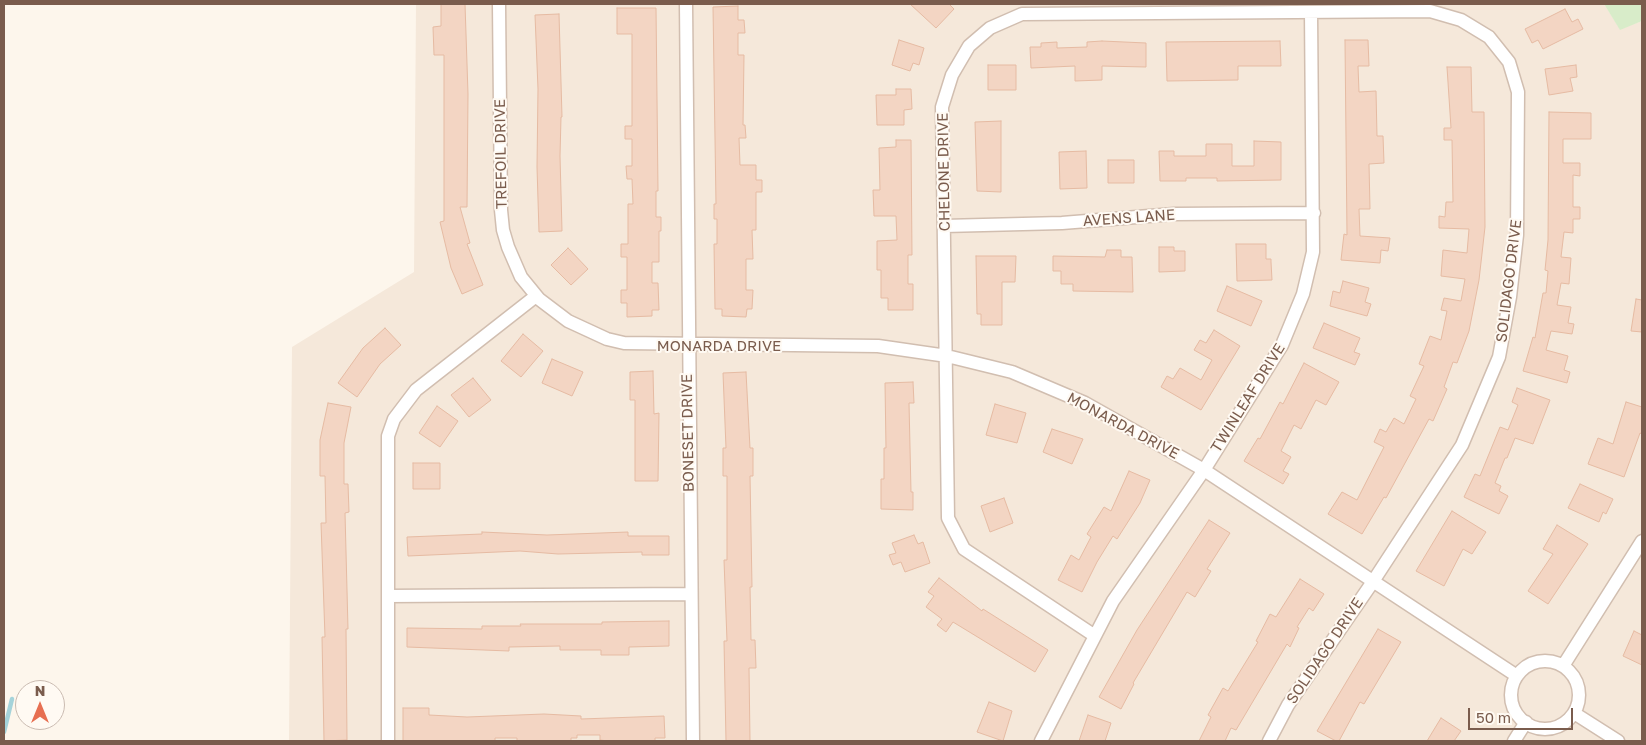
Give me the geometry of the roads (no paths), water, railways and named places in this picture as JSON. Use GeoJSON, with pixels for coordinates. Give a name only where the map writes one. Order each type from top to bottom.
{"type":"FeatureCollection","features":[{"type":"Feature","properties":{"kind":"street","name":"TREFOIL DRIVE"},"geometry":{"type":"LineString","coordinates":[[499,4],[501,210],[508,248],[521,277],[536,296]]}},
{"type":"Feature","properties":{"kind":"street","name":"BONESET DRIVE"},"geometry":{"type":"LineString","coordinates":[[686,4],[692,741]]}},
{"type":"Feature","properties":{"kind":"street","name":"SOLIDAGO DRIVE"},"geometry":{"type":"LineString","coordinates":[[1269,741],[1288,705],[1372,582],[1462,444],[1499,357],[1510,297],[1517,235],[1518,92],[1509,62],[1489,37],[1461,20],[1430,11],[1311,12]]}},
{"type":"Feature","properties":{"kind":"street","name":"TWINLEAF DRIVE"},"geometry":{"type":"LineString","coordinates":[[1041,741],[1113,601],[1204,470],[1282,345],[1303,294],[1313,252],[1311,12]]}},
{"type":"Feature","properties":{"kind":"street","name":"CHELONE DRIVE"},"geometry":{"type":"LineString","coordinates":[[1095,636],[964,549],[948,518],[942,106],[952,74],[969,46],[990,28],[1022,14],[1311,12]]}},
{"type":"Feature","properties":{"kind":"street","name":"AVENS LANE"},"geometry":{"type":"LineString","coordinates":[[944,226],[1062,223],[1174,214],[1314,213]]}},
{"type":"Feature","properties":{"kind":"street","name":"MONARDA DRIVE"},"geometry":{"type":"LineString","coordinates":[[536,296],[568,322],[607,339],[624,344],[878,346],[947,356],[1012,372],[1085,403],[1204,470],[1517,676]]}},
{"type":"Feature","properties":{"kind":"street"},"geometry":{"type":"LineString","coordinates":[[388,741],[388,436],[394,419],[416,390],[536,296]]}},
{"type":"Feature","properties":{"kind":"street"},"geometry":{"type":"LineString","coordinates":[[1563,666],[1642,540]]}},
{"type":"Feature","properties":{"kind":"street"},"geometry":{"type":"LineString","coordinates":[[388,596],[690,594]]}},
{"type":"Feature","properties":{"kind":"street"},"geometry":{"type":"LineString","coordinates":[[1547,661],[1563,666],[1576,679],[1579,690],[1579,702],[1574,713],[1567,721],[1556,727],[1544,729],[1526,722],[1515,710],[1512,698],[1512,687],[1517,676],[1535,662],[1547,661]]}},
{"type":"Feature","properties":{"kind":"street"},"geometry":{"type":"LineString","coordinates":[[1574,713],[1618,741]]}},
{"type":"Feature","properties":{"kind":"street"},"geometry":{"type":"LineString","coordinates":[[1514,741],[1526,722]]}},
{"type":"Feature","properties":{"kind":"waterway"},"geometry":{"type":"LineString","coordinates":[[4,732],[12,699]]}}]}
